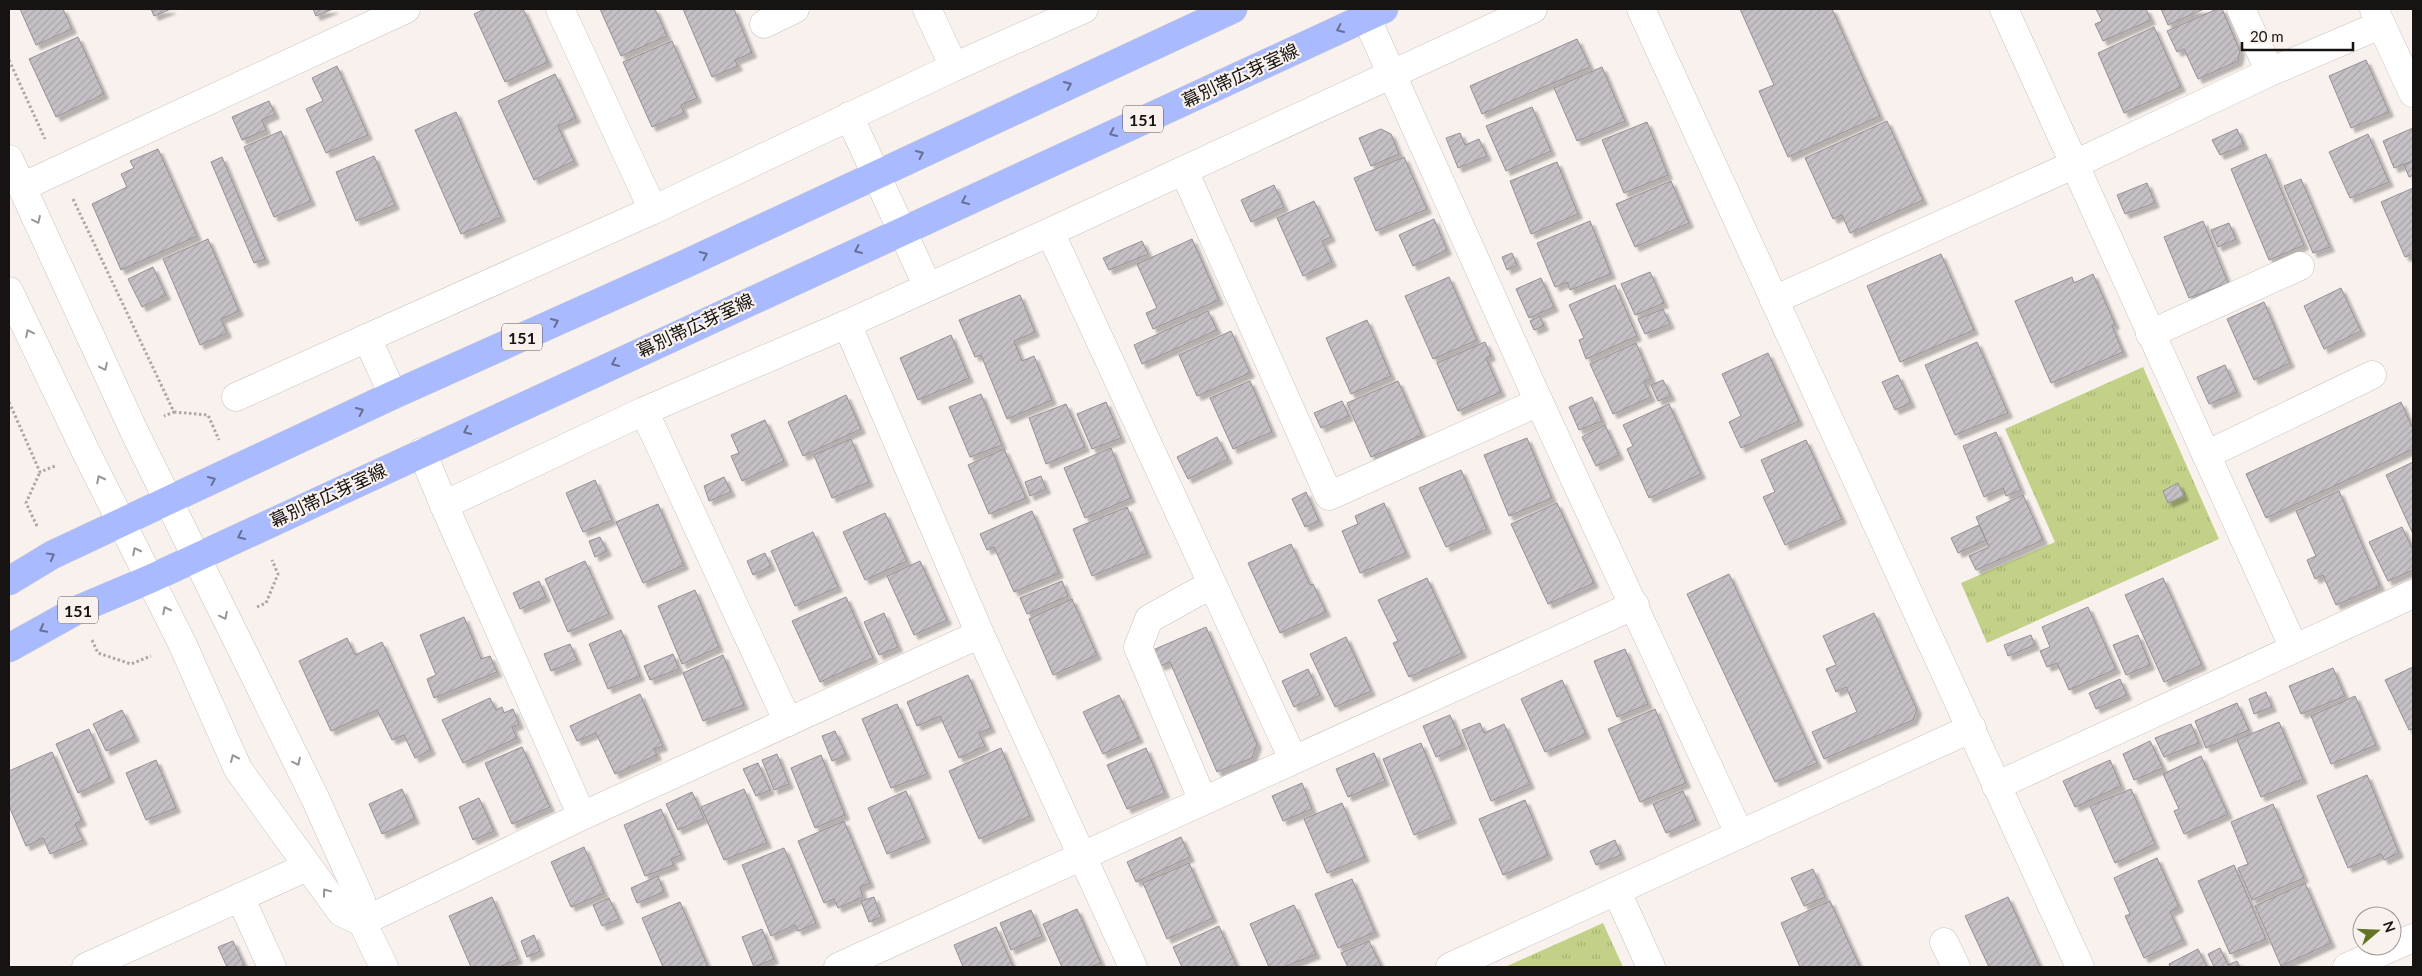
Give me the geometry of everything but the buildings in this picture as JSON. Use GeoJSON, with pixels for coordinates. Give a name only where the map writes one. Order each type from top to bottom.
{"type":"FeatureCollection","features":[{"type":"Feature","properties":{"kind":"main road","name":"151"},"geometry":{"type":"LineString","coordinates":[[9,581],[52,555],[393,395],[674,269],[1232,9]]}},
{"type":"Feature","properties":{"kind":"main road","name":"幕別帯広芽室線"},"geometry":{"type":"LineString","coordinates":[[9,648],[79,610],[150,579],[195,556],[1375,13]]}},
{"type":"Feature","properties":{"kind":"street"},"geometry":{"type":"LineString","coordinates":[[22,187],[406,9]]}},
{"type":"Feature","properties":{"kind":"street"},"geometry":{"type":"LineString","coordinates":[[560,9],[653,210]]}},
{"type":"Feature","properties":{"kind":"street"},"geometry":{"type":"LineString","coordinates":[[764,24],[795,9]]}},
{"type":"Feature","properties":{"kind":"street"},"geometry":{"type":"LineString","coordinates":[[927,9],[954,67]]}},
{"type":"Feature","properties":{"kind":"street"},"geometry":{"type":"LineString","coordinates":[[236,397],[653,210],[954,67],[1084,9]]}},
{"type":"Feature","properties":{"kind":"street"},"geometry":{"type":"LineString","coordinates":[[444,505],[644,411],[846,324],[1184,171],[1533,9]]}},
{"type":"Feature","properties":{"kind":"street"},"geometry":{"type":"LineString","coordinates":[[1641,9],[2080,967]]}},
{"type":"Feature","properties":{"kind":"street"},"geometry":{"type":"LineString","coordinates":[[2004,9],[2073,165],[2294,648]]}},
{"type":"Feature","properties":{"kind":"street"},"geometry":{"type":"LineString","coordinates":[[2241,9],[2270,72]]}},
{"type":"Feature","properties":{"kind":"street"},"geometry":{"type":"LineString","coordinates":[[1375,13],[1392,74],[1539,402],[1635,605],[1739,833]]}},
{"type":"Feature","properties":{"kind":"street"},"geometry":{"type":"LineString","coordinates":[[1774,300],[2073,165],[2270,72],[2377,17],[2413,93]]}},
{"type":"Feature","properties":{"kind":"street"},"geometry":{"type":"LineString","coordinates":[[849,116],[928,287]]}},
{"type":"Feature","properties":{"kind":"street"},"geometry":{"type":"LineString","coordinates":[[9,159],[134,431],[315,798],[361,900],[362,922],[384,967]]}},
{"type":"Feature","properties":{"kind":"street"},"geometry":{"type":"LineString","coordinates":[[1184,171],[1329,496],[1539,402]]}},
{"type":"Feature","properties":{"kind":"street"},"geometry":{"type":"LineString","coordinates":[[1050,232],[1293,759]]}},
{"type":"Feature","properties":{"kind":"street"},"geometry":{"type":"LineString","coordinates":[[2150,334],[2300,266]]}},
{"type":"Feature","properties":{"kind":"street"},"geometry":{"type":"LineString","coordinates":[[9,291],[121,523],[182,643],[238,769],[341,912],[362,922]]}},
{"type":"Feature","properties":{"kind":"street"},"geometry":{"type":"LineString","coordinates":[[846,324],[980,634],[1133,967]]}},
{"type":"Feature","properties":{"kind":"street"},"geometry":{"type":"LineString","coordinates":[[367,338],[393,395]]}},
{"type":"Feature","properties":{"kind":"street"},"geometry":{"type":"LineString","coordinates":[[2206,455],[2372,375]]}},
{"type":"Feature","properties":{"kind":"street"},"geometry":{"type":"LineString","coordinates":[[644,411],[788,722]]}},
{"type":"Feature","properties":{"kind":"street"},"geometry":{"type":"LineString","coordinates":[[422,452],[582,816]]}},
{"type":"Feature","properties":{"kind":"street"},"geometry":{"type":"LineString","coordinates":[[1203,801],[1138,647],[1149,619],[1212,584]]}},
{"type":"Feature","properties":{"kind":"street"},"geometry":{"type":"LineString","coordinates":[[1996,786],[2413,594]]}},
{"type":"Feature","properties":{"kind":"street"},"geometry":{"type":"LineString","coordinates":[[838,967],[1635,605]]}},
{"type":"Feature","properties":{"kind":"street"},"geometry":{"type":"LineString","coordinates":[[362,922],[582,816],[980,634]]}},
{"type":"Feature","properties":{"kind":"street"},"geometry":{"type":"LineString","coordinates":[[1450,967],[1617,892],[1739,833],[1972,728]]}},
{"type":"Feature","properties":{"kind":"street"},"geometry":{"type":"LineString","coordinates":[[86,967],[307,867]]}},
{"type":"Feature","properties":{"kind":"street"},"geometry":{"type":"LineString","coordinates":[[1617,892],[1651,967]]}},
{"type":"Feature","properties":{"kind":"street"},"geometry":{"type":"LineString","coordinates":[[240,897],[272,967]]}},
{"type":"Feature","properties":{"kind":"street"},"geometry":{"type":"LineString","coordinates":[[2347,967],[2413,938]]}},
{"type":"Feature","properties":{"kind":"street"},"geometry":{"type":"LineString","coordinates":[[1944,942],[1956,967]]}},
{"type":"Feature","properties":{"kind":"path"},"geometry":{"type":"LineString","coordinates":[[9,60],[58,169],[174,412],[134,431]]}},
{"type":"Feature","properties":{"kind":"green space"},"geometry":{"type":"Polygon","coordinates":[[[2143,367],[2219,539],[1987,643],[1961,583],[2055,542],[2005,429],[2143,367]]]}},
{"type":"Feature","properties":{"kind":"green space"},"geometry":{"type":"Polygon","coordinates":[[[1603,923],[1623,967],[1505,967],[1603,923]]]}}]}
